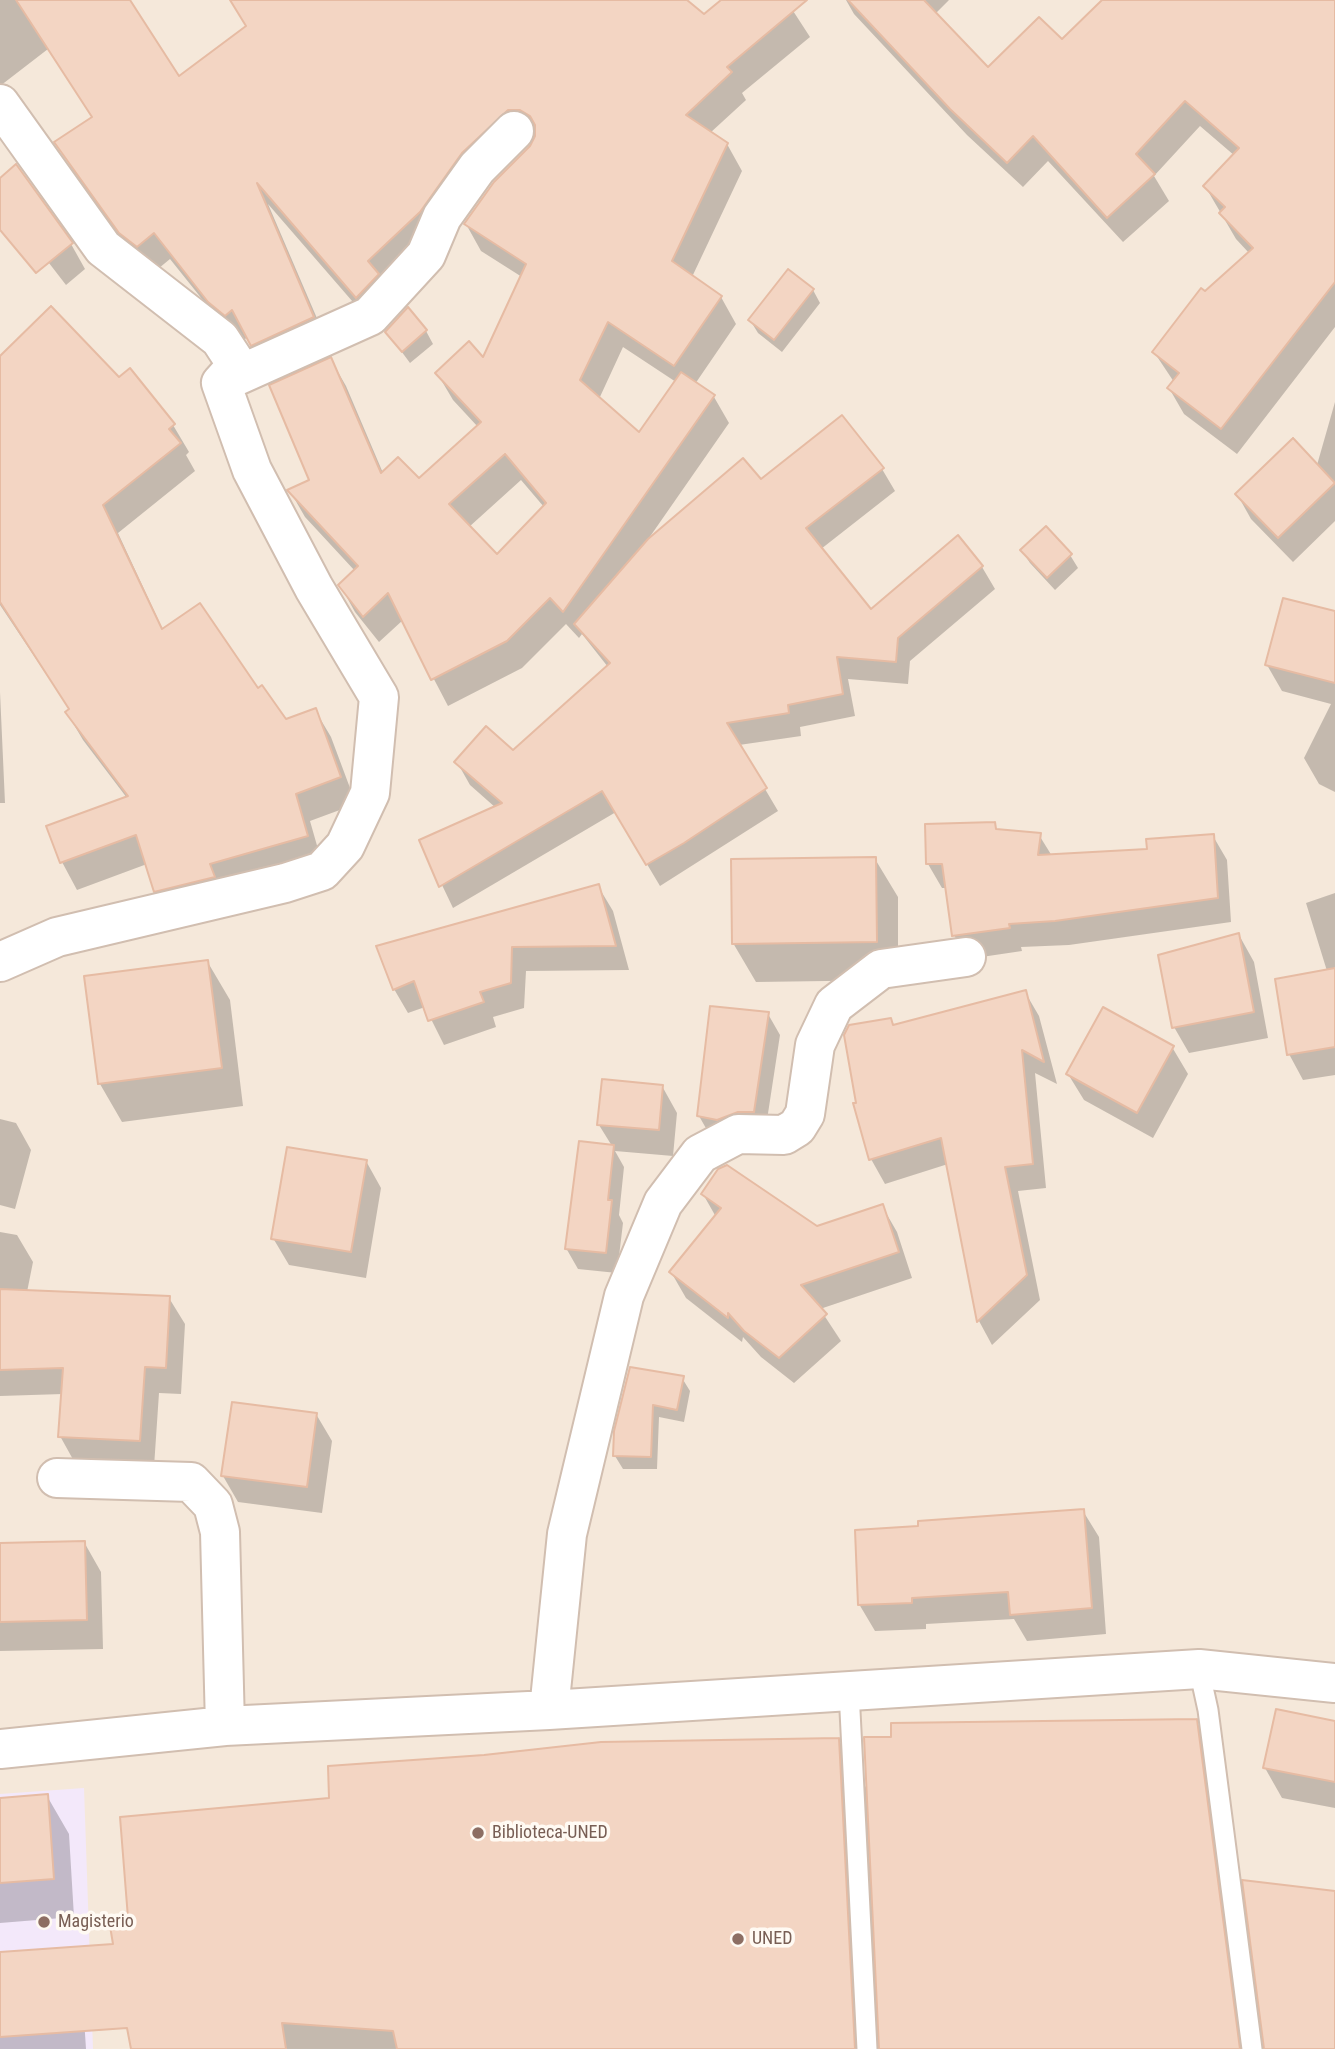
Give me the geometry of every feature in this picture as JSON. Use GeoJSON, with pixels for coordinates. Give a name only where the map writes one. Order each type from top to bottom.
{"type":"FeatureCollection","features":[{"type":"Feature","properties":{"kind":"street"},"geometry":{"type":"LineString","coordinates":[[0,104],[103,248],[220,339],[237,365],[221,383]]}},
{"type":"Feature","properties":{"kind":"street"},"geometry":{"type":"LineString","coordinates":[[221,383],[370,316],[426,255],[442,217],[477,168],[514,131]]}},
{"type":"Feature","properties":{"kind":"street"},"geometry":{"type":"LineString","coordinates":[[0,962],[57,937],[285,883],[322,871],[345,846],[370,793],[379,697],[314,587],[252,470],[221,383]]}},
{"type":"Feature","properties":{"kind":"street"},"geometry":{"type":"LineString","coordinates":[[549,1710],[567,1534],[624,1296],[663,1203],[701,1154],[738,1134],[784,1135],[797,1127],[805,1114],[815,1045],[834,1005],[881,969],[966,957]]}},
{"type":"Feature","properties":{"kind":"street"},"geometry":{"type":"LineString","coordinates":[[57,1478],[191,1482],[213,1505],[220,1532],[225,1726]]}},
{"type":"Feature","properties":{"kind":"street"},"geometry":{"type":"LineString","coordinates":[[0,1749],[225,1726],[549,1710],[1199,1669],[1335,1683]]}},
{"type":"Feature","properties":{"kind":"lane"},"geometry":{"type":"LineString","coordinates":[[1199,1669],[1208,1710],[1252,2049]]}},
{"type":"Feature","properties":{"kind":"lane"},"geometry":{"type":"LineString","coordinates":[[849,1691],[867,2049]]}},
{"type":"Feature","properties":{"kind":"shaded area"},"geometry":{"type":"Polygon","coordinates":[[[0,0],[1335,0],[1335,2049],[0,2049],[0,0]]]}},
{"type":"Feature","properties":{"kind":"shaded area","name":"Magisterio"},"geometry":{"type":"Polygon","coordinates":[[[84,1788],[93,2049],[0,2049],[0,1794],[84,1788]]]}},
{"type":"Feature","properties":{"kind":"building"},"geometry":{"type":"Polygon","coordinates":[[[16,0],[130,0],[179,76],[246,26],[230,0],[687,0],[704,14],[721,0],[807,0],[727,67],[732,72],[686,115],[728,143],[672,261],[722,296],[674,366],[608,322],[580,380],[639,432],[681,372],[715,395],[563,612],[550,598],[507,641],[431,680],[388,593],[363,617],[338,585],[358,566],[287,490],[309,480],[269,385],[331,357],[381,473],[398,457],[419,478],[481,422],[435,373],[469,341],[483,357],[526,264],[464,224],[494,182],[530,146],[535,136],[535,125],[530,116],[520,110],[508,110],[462,153],[420,212],[368,261],[379,274],[356,298],[257,183],[314,317],[251,346],[232,310],[225,316],[208,302],[154,233],[137,247],[119,233],[54,142],[92,117],[16,0]],[[505,454],[449,504],[497,554],[546,503],[505,454]]]}},
{"type":"Feature","properties":{"kind":"building"},"geometry":{"type":"Polygon","coordinates":[[[848,0],[924,0],[988,67],[1039,17],[1062,39],[1102,0],[1335,0],[1335,282],[1221,429],[1167,388],[1179,373],[1152,352],[1201,288],[1205,291],[1253,248],[1219,213],[1225,207],[1203,186],[1239,148],[1185,101],[1136,154],[1155,174],[1107,218],[1033,136],[1007,163],[950,109],[848,0]]]}},
{"type":"Feature","properties":{"kind":"building"},"geometry":{"type":"Polygon","coordinates":[[[16,164],[73,243],[36,273],[0,230],[0,178],[16,164]]]}},
{"type":"Feature","properties":{"kind":"building"},"geometry":{"type":"Polygon","coordinates":[[[788,269],[814,289],[774,340],[748,320],[788,269]]]}},
{"type":"Feature","properties":{"kind":"building"},"geometry":{"type":"Polygon","coordinates":[[[51,306],[119,377],[130,368],[175,424],[169,429],[181,443],[103,505],[162,629],[200,603],[258,688],[262,685],[286,719],[316,708],[341,777],[296,794],[308,836],[210,864],[215,877],[154,892],[136,835],[60,863],[46,826],[128,796],[65,712],[69,709],[0,602],[0,356],[51,306]]]}},
{"type":"Feature","properties":{"kind":"building"},"geometry":{"type":"Polygon","coordinates":[[[408,307],[427,330],[402,352],[385,332],[408,307]]]}},
{"type":"Feature","properties":{"kind":"building"},"geometry":{"type":"Polygon","coordinates":[[[842,415],[884,468],[806,528],[871,609],[958,535],[983,566],[898,638],[896,662],[837,657],[843,694],[788,705],[789,713],[727,723],[767,788],[684,843],[646,865],[602,791],[439,887],[419,840],[502,803],[454,762],[486,726],[513,750],[610,663],[574,624],[648,539],[743,458],[761,479],[842,415]]]}},
{"type":"Feature","properties":{"kind":"building"},"geometry":{"type":"Polygon","coordinates":[[[1293,438],[1335,483],[1278,538],[1235,494],[1293,438]]]}},
{"type":"Feature","properties":{"kind":"building"},"geometry":{"type":"Polygon","coordinates":[[[1046,526],[1072,554],[1047,578],[1020,550],[1046,526]]]}},
{"type":"Feature","properties":{"kind":"building"},"geometry":{"type":"Polygon","coordinates":[[[1283,598],[1335,611],[1335,683],[1265,665],[1283,598]]]}},
{"type":"Feature","properties":{"kind":"building"},"geometry":{"type":"Polygon","coordinates":[[[995,822],[996,829],[1041,833],[1038,855],[1147,849],[1146,839],[1214,834],[1218,898],[1055,921],[1009,924],[1010,928],[952,936],[942,864],[926,864],[925,824],[995,822]]]}},
{"type":"Feature","properties":{"kind":"building"},"geometry":{"type":"Polygon","coordinates":[[[876,857],[877,942],[732,944],[731,859],[876,857]]]}},
{"type":"Feature","properties":{"kind":"building"},"geometry":{"type":"Polygon","coordinates":[[[599,884],[616,946],[512,947],[511,983],[480,992],[484,1002],[428,1021],[414,981],[393,990],[376,946],[599,884]]]}},
{"type":"Feature","properties":{"kind":"building"},"geometry":{"type":"Polygon","coordinates":[[[1239,933],[1254,1012],[1172,1028],[1158,955],[1239,933]]]}},
{"type":"Feature","properties":{"kind":"building"},"geometry":{"type":"Polygon","coordinates":[[[208,960],[222,1068],[98,1084],[84,976],[208,960]]]}},
{"type":"Feature","properties":{"kind":"building"},"geometry":{"type":"Polygon","coordinates":[[[1335,968],[1335,1047],[1287,1055],[1275,979],[1335,968]]]}},
{"type":"Feature","properties":{"kind":"building"},"geometry":{"type":"Polygon","coordinates":[[[1026,990],[1044,1062],[1022,1050],[1033,1164],[1005,1167],[1027,1275],[977,1322],[941,1138],[869,1160],[853,1103],[856,1103],[844,1035],[849,1025],[891,1018],[893,1025],[1026,990]]]}},
{"type":"Feature","properties":{"kind":"building"},"geometry":{"type":"Polygon","coordinates":[[[710,1006],[769,1012],[754,1112],[738,1112],[717,1120],[697,1116],[710,1006]]]}},
{"type":"Feature","properties":{"kind":"building"},"geometry":{"type":"Polygon","coordinates":[[[1103,1007],[1174,1046],[1137,1113],[1066,1074],[1103,1007]]]}},
{"type":"Feature","properties":{"kind":"building"},"geometry":{"type":"Polygon","coordinates":[[[602,1079],[663,1085],[659,1130],[597,1125],[602,1079]]]}},
{"type":"Feature","properties":{"kind":"building"},"geometry":{"type":"Polygon","coordinates":[[[579,1141],[614,1145],[606,1253],[565,1249],[579,1141]]]}},
{"type":"Feature","properties":{"kind":"building"},"geometry":{"type":"Polygon","coordinates":[[[287,1147],[367,1160],[351,1252],[271,1239],[287,1147]]]}},
{"type":"Feature","properties":{"kind":"building"},"geometry":{"type":"Polygon","coordinates":[[[727,1165],[817,1226],[883,1204],[899,1252],[801,1285],[827,1314],[779,1358],[744,1331],[728,1313],[728,1318],[669,1272],[721,1208],[701,1194],[718,1169],[727,1165]]]}},
{"type":"Feature","properties":{"kind":"building"},"geometry":{"type":"Polygon","coordinates":[[[0,1289],[170,1296],[166,1368],[145,1367],[140,1441],[58,1437],[63,1368],[0,1370],[0,1289]]]}},
{"type":"Feature","properties":{"kind":"building"},"geometry":{"type":"Polygon","coordinates":[[[630,1367],[684,1376],[677,1410],[653,1405],[651,1457],[613,1456],[614,1431],[630,1367]]]}},
{"type":"Feature","properties":{"kind":"building"},"geometry":{"type":"Polygon","coordinates":[[[232,1402],[317,1413],[307,1487],[221,1476],[232,1402]]]}},
{"type":"Feature","properties":{"kind":"building"},"geometry":{"type":"Polygon","coordinates":[[[1084,1509],[1092,1608],[1010,1615],[1008,1592],[912,1598],[912,1603],[858,1605],[855,1530],[918,1526],[918,1521],[1084,1509]]]}},
{"type":"Feature","properties":{"kind":"building"},"geometry":{"type":"Polygon","coordinates":[[[85,1541],[87,1620],[0,1622],[0,1543],[85,1541]]]}},
{"type":"Feature","properties":{"kind":"building"},"geometry":{"type":"Polygon","coordinates":[[[1276,1709],[1335,1721],[1335,1782],[1263,1768],[1276,1709]]]}},
{"type":"Feature","properties":{"kind":"building"},"geometry":{"type":"Polygon","coordinates":[[[1197,1719],[1240,2049],[879,2049],[864,1737],[891,1737],[891,1723],[1197,1719]]]}},
{"type":"Feature","properties":{"kind":"building"},"geometry":{"type":"Polygon","coordinates":[[[839,1738],[855,2049],[397,2049],[393,2031],[282,2023],[286,2049],[131,2049],[127,2028],[0,2037],[0,1952],[113,1944],[109,1920],[128,1918],[120,1817],[329,1798],[328,1766],[484,1755],[601,1742],[839,1738]]]}},
{"type":"Feature","properties":{"kind":"building"},"geometry":{"type":"Polygon","coordinates":[[[48,1794],[54,1879],[0,1883],[0,1798],[48,1794]]]}},
{"type":"Feature","properties":{"kind":"building"},"geometry":{"type":"Polygon","coordinates":[[[1242,1880],[1335,1891],[1335,2049],[1264,2049],[1242,1880]]]}},
{"type":"Feature","properties":{"kind":"place","name":"Biblioteca-UNED"},"geometry":{"type":"Point","coordinates":[478,1833]}},
{"type":"Feature","properties":{"kind":"place","name":"Magisterio"},"geometry":{"type":"Point","coordinates":[44,1922]}},
{"type":"Feature","properties":{"kind":"place","name":"UNED"},"geometry":{"type":"Point","coordinates":[738,1939]}}]}
